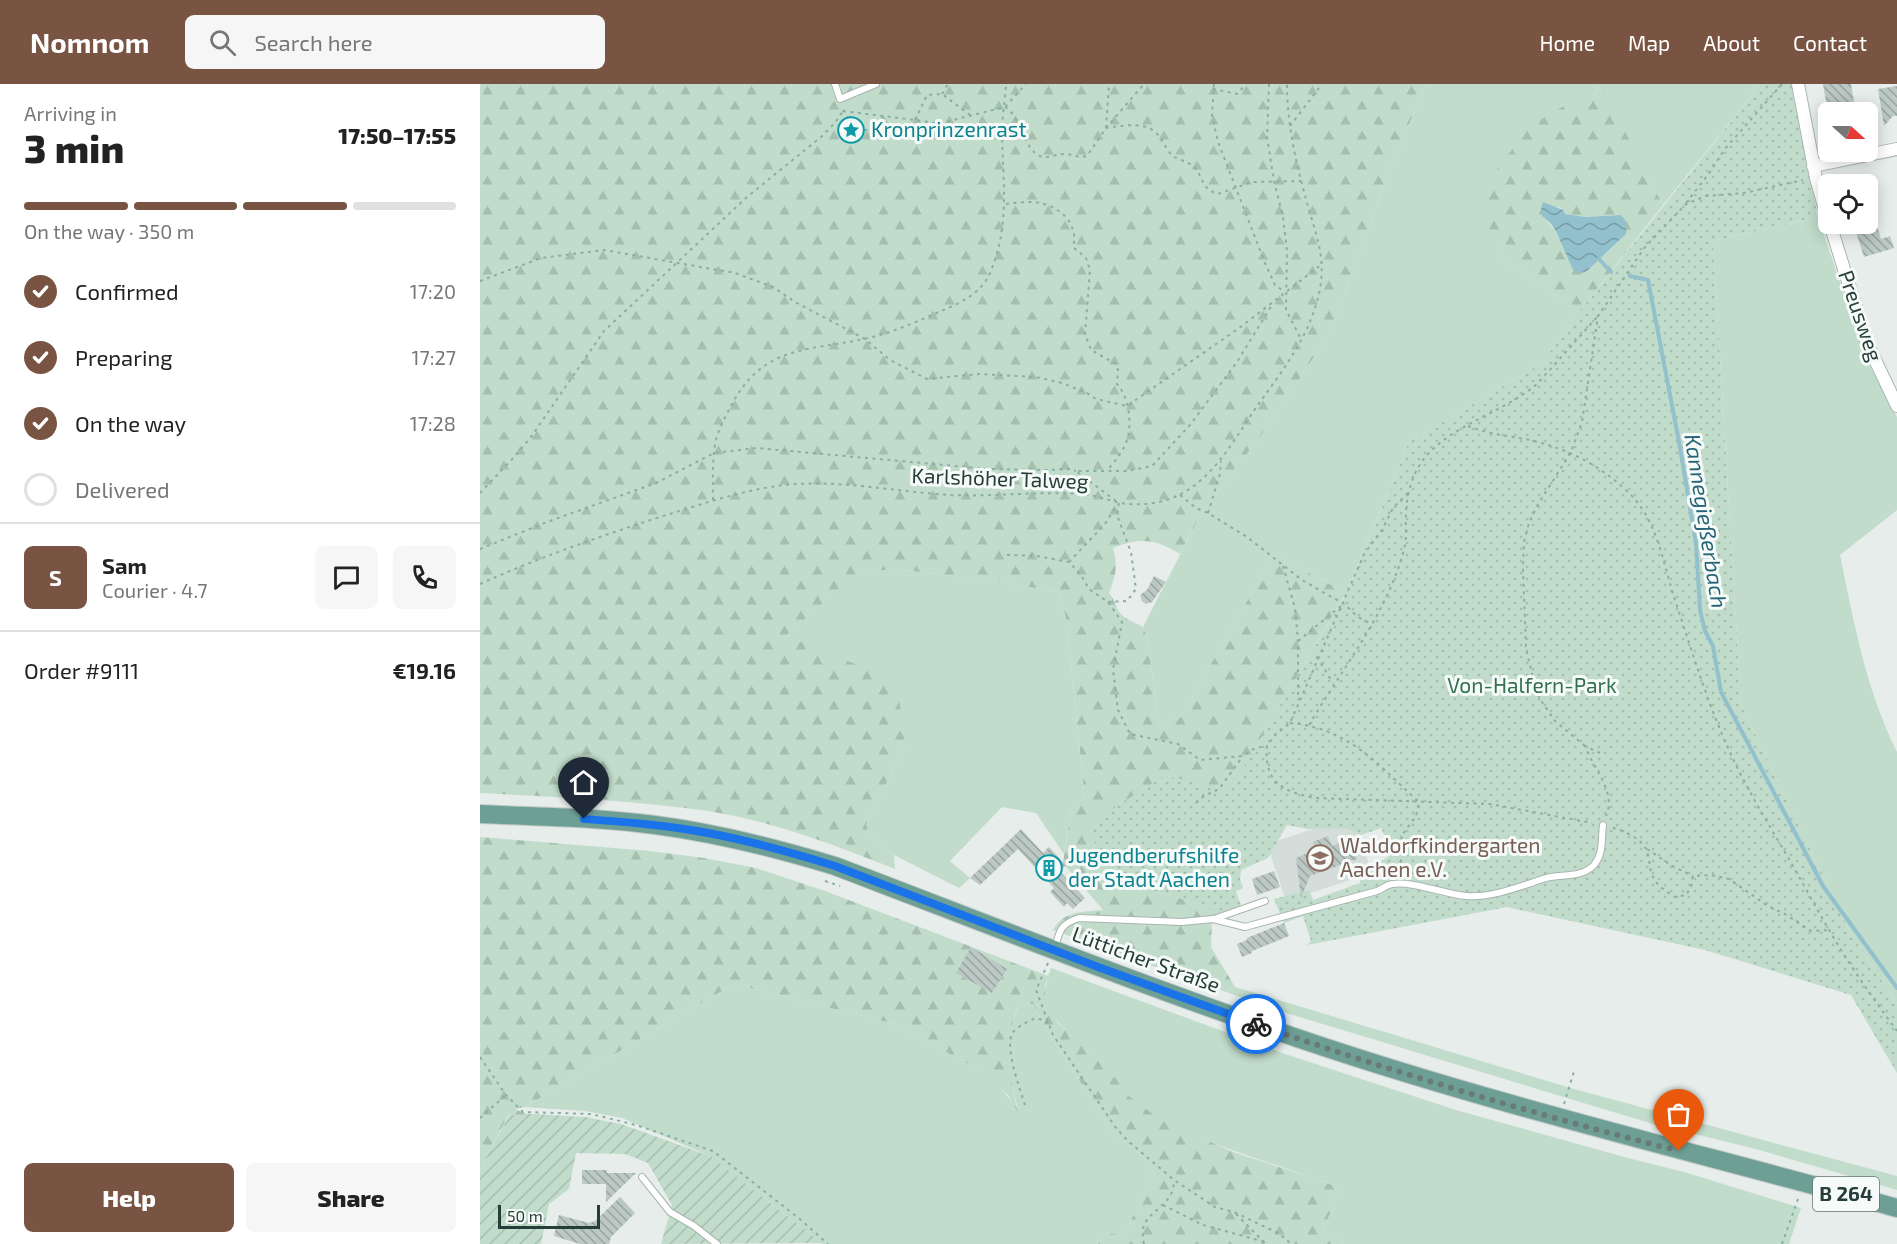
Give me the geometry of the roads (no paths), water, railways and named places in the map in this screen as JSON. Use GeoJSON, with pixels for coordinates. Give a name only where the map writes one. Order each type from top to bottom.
{"type":"FeatureCollection","features":[{"type":"Feature","properties":{"kind":"main road","name":"Lütticher Straße"},"geometry":{"type":"LineString","coordinates":[[480,814],[653,825],[708,833],[760,845],[835,866],[1054,950],[1303,1040],[1467,1092],[1897,1208]]}},
{"type":"Feature","properties":{"kind":"street","name":"Preusweg"},"geometry":{"type":"LineString","coordinates":[[1798,84],[1818,183]]}},
{"type":"Feature","properties":{"kind":"street"},"geometry":{"type":"LineString","coordinates":[[1815,172],[1897,149]]}},
{"type":"Feature","properties":{"kind":"street","name":"Preusweg"},"geometry":{"type":"LineString","coordinates":[[1833,234],[1867,343],[1897,406]]}},
{"type":"Feature","properties":{"kind":"lane"},"geometry":{"type":"LineString","coordinates":[[835,84],[840,99],[876,84]]}},
{"type":"Feature","properties":{"kind":"lane"},"geometry":{"type":"LineString","coordinates":[[1214,919],[1245,927],[1377,891],[1393,884],[1470,896],[1497,892],[1548,878],[1574,875],[1593,867],[1602,846],[1603,825]]}},
{"type":"Feature","properties":{"kind":"lane"},"geometry":{"type":"LineString","coordinates":[[1054,950],[1061,928],[1079,918],[1182,922],[1214,919],[1265,901]]}},
{"type":"Feature","properties":{"kind":"lane"},"geometry":{"type":"LineString","coordinates":[[642,1177],[670,1212],[694,1226],[717,1244]]}},
{"type":"Feature","properties":{"kind":"water"},"geometry":{"type":"Polygon","coordinates":[[[1543,202],[1563,210],[1565,214],[1585,217],[1620,215],[1625,221],[1626,234],[1587,271],[1577,272],[1572,268],[1556,231],[1542,216],[1543,202]]]}},
{"type":"Feature","properties":{"kind":"waterway"},"geometry":{"type":"LineString","coordinates":[[1599,259],[1611,272]]}},
{"type":"Feature","properties":{"kind":"waterway","name":"Kannegießerbach"},"geometry":{"type":"LineString","coordinates":[[1630,276],[1648,280],[1696,543],[1700,610],[1705,631],[1713,646],[1721,692],[1823,886],[1897,988]]}},
{"type":"Feature","properties":{"kind":"place","name":"Kronprinzenrast"},"geometry":{"type":"Point","coordinates":[851,130]}},
{"type":"Feature","properties":{"kind":"place","name":"Waldorfkindergarten Aachen e.V."},"geometry":{"type":"Point","coordinates":[1320,858]}},
{"type":"Feature","properties":{"kind":"place","name":"Jugendberufshilfe der Stadt Aachen"},"geometry":{"type":"Point","coordinates":[1049,868]}},
{"type":"Feature","properties":{"kind":"park label","name":"Von-Halfern-Park"},"geometry":{"type":"Point","coordinates":[1532,686]}}]}
